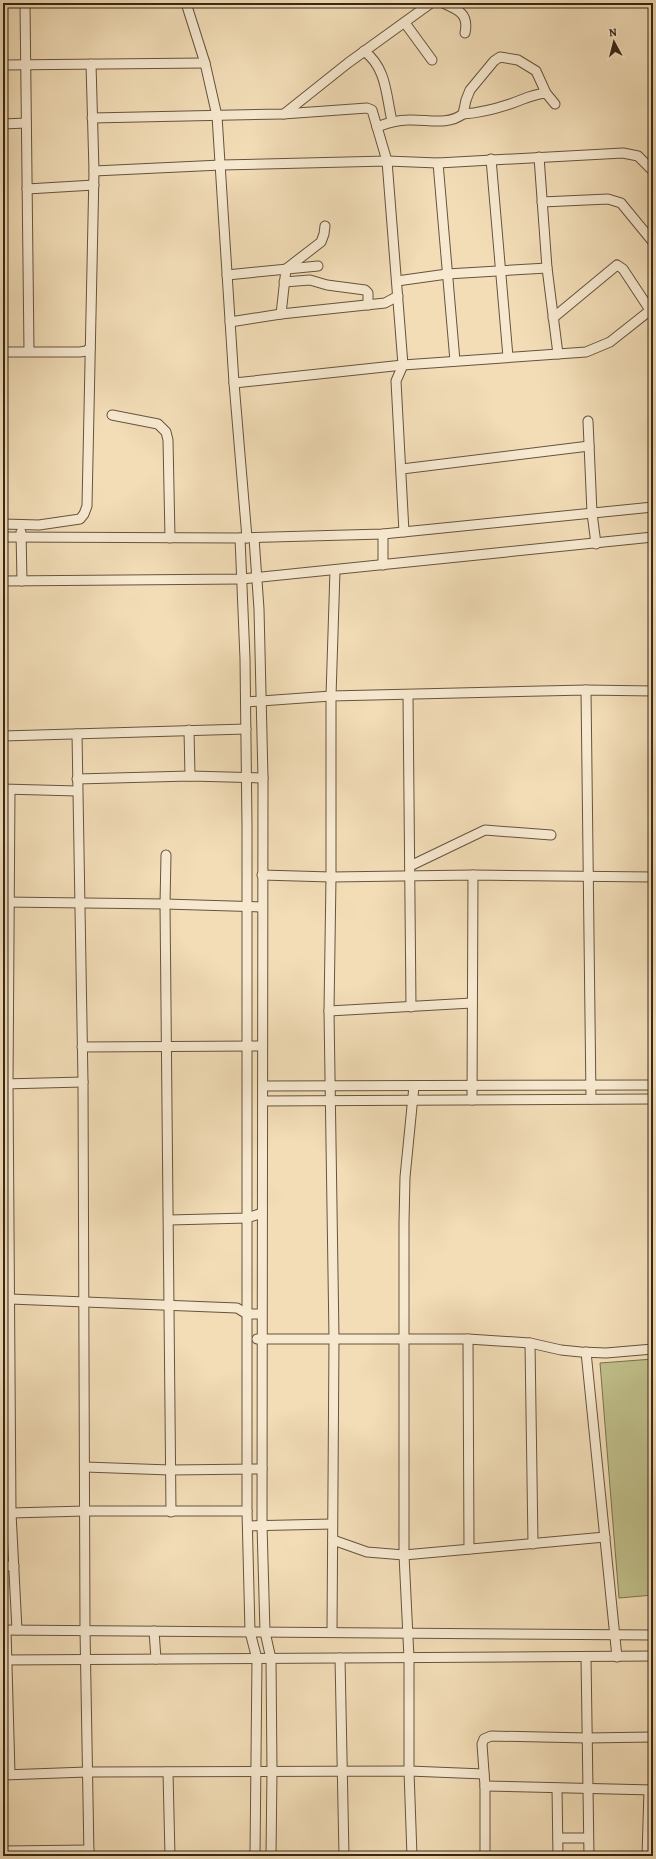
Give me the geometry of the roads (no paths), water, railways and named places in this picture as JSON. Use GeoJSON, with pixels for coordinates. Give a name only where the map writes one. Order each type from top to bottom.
{"type":"FeatureCollection","features":[{"type":"Feature","properties":{"kind":"street"},"geometry":{"type":"LineString","coordinates":[[25,3],[28,351]]}},
{"type":"Feature","properties":{"kind":"street"},"geometry":{"type":"LineString","coordinates":[[186,3],[206,63],[217,116],[234,383],[247,538],[257,577],[261,659],[263,778],[263,1266],[261,1314],[263,1406],[262,1525],[265,1632],[271,1659],[272,1772],[271,1855],[255,1856],[257,1659],[250,1632],[247,1511],[247,824],[246,702],[242,578],[247,538]]}},
{"type":"Feature","properties":{"kind":"street"},"geometry":{"type":"LineString","coordinates":[[283,114],[430,3]]}},
{"type":"Feature","properties":{"kind":"street"},"geometry":{"type":"LineString","coordinates":[[446,3],[465,17],[467,21],[465,33]]}},
{"type":"Feature","properties":{"kind":"street"},"geometry":{"type":"LineString","coordinates":[[405,22],[432,60]]}},
{"type":"Feature","properties":{"kind":"street"},"geometry":{"type":"LineString","coordinates":[[364,52],[372,58],[380,68],[392,121]]}},
{"type":"Feature","properties":{"kind":"street"},"geometry":{"type":"LineString","coordinates":[[463,114],[470,90],[494,61],[500,58],[513,59],[532,68],[540,76],[546,93],[554,104]]}},
{"type":"Feature","properties":{"kind":"street"},"geometry":{"type":"LineString","coordinates":[[3,65],[206,63]]}},
{"type":"Feature","properties":{"kind":"street"},"geometry":{"type":"LineString","coordinates":[[3,524],[52,524],[80,519],[87,506],[90,433],[90,348],[94,185],[91,64]]}},
{"type":"Feature","properties":{"kind":"street"},"geometry":{"type":"LineString","coordinates":[[377,126],[392,121],[448,120],[463,114],[476,113],[516,102],[528,96],[546,93]]}},
{"type":"Feature","properties":{"kind":"street"},"geometry":{"type":"LineString","coordinates":[[302,100],[312,112]]}},
{"type":"Feature","properties":{"kind":"street"},"geometry":{"type":"LineString","coordinates":[[92,118],[283,114],[370,108],[372,110],[387,161],[397,281],[403,365],[396,381],[402,469],[404,532]]}},
{"type":"Feature","properties":{"kind":"street"},"geometry":{"type":"LineString","coordinates":[[3,124],[26,123]]}},
{"type":"Feature","properties":{"kind":"street"},"geometry":{"type":"LineString","coordinates":[[94,171],[221,165],[387,161],[438,163],[491,159],[632,154],[638,156],[653,171]]}},
{"type":"Feature","properties":{"kind":"street"},"geometry":{"type":"LineString","coordinates":[[539,157],[547,268],[558,354]]}},
{"type":"Feature","properties":{"kind":"street"},"geometry":{"type":"LineString","coordinates":[[491,159],[508,357]]}},
{"type":"Feature","properties":{"kind":"street"},"geometry":{"type":"LineString","coordinates":[[438,163],[455,361]]}},
{"type":"Feature","properties":{"kind":"street"},"geometry":{"type":"LineString","coordinates":[[27,189],[94,185]]}},
{"type":"Feature","properties":{"kind":"street"},"geometry":{"type":"LineString","coordinates":[[542,202],[608,199],[617,201],[653,242]]}},
{"type":"Feature","properties":{"kind":"street"},"geometry":{"type":"LineString","coordinates":[[281,314],[286,269],[321,242],[325,226]]}},
{"type":"Feature","properties":{"kind":"street"},"geometry":{"type":"LineString","coordinates":[[227,275],[318,266]]}},
{"type":"Feature","properties":{"kind":"street"},"geometry":{"type":"LineString","coordinates":[[234,383],[403,365],[586,352],[603,346],[652,309],[623,269],[617,266],[554,318]]}},
{"type":"Feature","properties":{"kind":"street"},"geometry":{"type":"LineString","coordinates":[[397,281],[447,274],[547,268]]}},
{"type":"Feature","properties":{"kind":"street"},"geometry":{"type":"LineString","coordinates":[[284,282],[310,280],[330,286],[365,290],[368,293],[368,305]]}},
{"type":"Feature","properties":{"kind":"street"},"geometry":{"type":"LineString","coordinates":[[230,322],[281,314],[390,302],[398,296]]}},
{"type":"Feature","properties":{"kind":"street"},"geometry":{"type":"LineString","coordinates":[[3,352],[86,351],[90,348]]}},
{"type":"Feature","properties":{"kind":"street"},"geometry":{"type":"LineString","coordinates":[[112,415],[158,424],[166,432],[168,440],[170,538]]}},
{"type":"Feature","properties":{"kind":"street"},"geometry":{"type":"LineString","coordinates":[[588,421],[592,513],[596,544]]}},
{"type":"Feature","properties":{"kind":"street"},"geometry":{"type":"LineString","coordinates":[[402,469],[589,446]]}},
{"type":"Feature","properties":{"kind":"street"},"geometry":{"type":"LineString","coordinates":[[3,536],[247,538],[383,534],[653,506]]}},
{"type":"Feature","properties":{"kind":"street"},"geometry":{"type":"LineString","coordinates":[[19,524],[22,536],[22,581]]}},
{"type":"Feature","properties":{"kind":"street"},"geometry":{"type":"LineString","coordinates":[[383,534],[383,565]]}},
{"type":"Feature","properties":{"kind":"street"},"geometry":{"type":"LineString","coordinates":[[3,581],[257,577],[596,544],[653,537]]}},
{"type":"Feature","properties":{"kind":"street"},"geometry":{"type":"LineString","coordinates":[[332,1632],[334,1338],[329,1011],[331,696],[334,570]]}},
{"type":"Feature","properties":{"kind":"street"},"geometry":{"type":"LineString","coordinates":[[243,609],[259,609]]}},
{"type":"Feature","properties":{"kind":"street"},"geometry":{"type":"LineString","coordinates":[[245,659],[261,659]]}},
{"type":"Feature","properties":{"kind":"street"},"geometry":{"type":"LineString","coordinates":[[246,702],[331,696],[408,696],[586,690],[653,691]]}},
{"type":"Feature","properties":{"kind":"street"},"geometry":{"type":"LineString","coordinates":[[586,690],[591,1099]]}},
{"type":"Feature","properties":{"kind":"street"},"geometry":{"type":"LineString","coordinates":[[408,696],[411,1006]]}},
{"type":"Feature","properties":{"kind":"street"},"geometry":{"type":"LineString","coordinates":[[3,736],[246,729]]}},
{"type":"Feature","properties":{"kind":"street"},"geometry":{"type":"LineString","coordinates":[[190,730],[190,776]]}},
{"type":"Feature","properties":{"kind":"street"},"geometry":{"type":"LineString","coordinates":[[3,1851],[89,1853],[85,1660],[83,1082],[77,734]]}},
{"type":"Feature","properties":{"kind":"street"},"geometry":{"type":"LineString","coordinates":[[78,779],[190,776],[263,778]]}},
{"type":"Feature","properties":{"kind":"street"},"geometry":{"type":"LineString","coordinates":[[17,1630],[7,1390],[10,1299],[6,1204],[7,789],[77,791]]}},
{"type":"Feature","properties":{"kind":"street"},"geometry":{"type":"LineString","coordinates":[[247,824],[263,825]]}},
{"type":"Feature","properties":{"kind":"street"},"geometry":{"type":"LineString","coordinates":[[410,866],[485,830],[551,836]]}},
{"type":"Feature","properties":{"kind":"street"},"geometry":{"type":"LineString","coordinates":[[166,855],[166,1047],[171,1512]]}},
{"type":"Feature","properties":{"kind":"street"},"geometry":{"type":"LineString","coordinates":[[262,875],[331,877],[473,875],[653,876]]}},
{"type":"Feature","properties":{"kind":"street"},"geometry":{"type":"LineString","coordinates":[[472,1100],[473,875]]}},
{"type":"Feature","properties":{"kind":"street"},"geometry":{"type":"LineString","coordinates":[[247,889],[262,889]]}},
{"type":"Feature","properties":{"kind":"street"},"geometry":{"type":"LineString","coordinates":[[6,902],[165,904],[246,908],[262,907]]}},
{"type":"Feature","properties":{"kind":"street"},"geometry":{"type":"LineString","coordinates":[[246,973],[262,973]]}},
{"type":"Feature","properties":{"kind":"street"},"geometry":{"type":"LineString","coordinates":[[329,1011],[472,1003]]}},
{"type":"Feature","properties":{"kind":"street"},"geometry":{"type":"LineString","coordinates":[[82,1047],[262,1046]]}},
{"type":"Feature","properties":{"kind":"street"},"geometry":{"type":"LineString","coordinates":[[6,1084],[83,1082]]}},
{"type":"Feature","properties":{"kind":"street"},"geometry":{"type":"LineString","coordinates":[[263,1086],[653,1085]]}},
{"type":"Feature","properties":{"kind":"street"},"geometry":{"type":"LineString","coordinates":[[381,1086],[381,1100]]}},
{"type":"Feature","properties":{"kind":"street"},"geometry":{"type":"LineString","coordinates":[[412,1856],[409,1771],[409,1658],[404,1555],[404,1200],[414,1086]]}},
{"type":"Feature","properties":{"kind":"street"},"geometry":{"type":"LineString","coordinates":[[263,1101],[653,1099]]}},
{"type":"Feature","properties":{"kind":"street"},"geometry":{"type":"LineString","coordinates":[[246,1148],[262,1148]]}},
{"type":"Feature","properties":{"kind":"street"},"geometry":{"type":"LineString","coordinates":[[169,1220],[247,1218],[262,1213]]}},
{"type":"Feature","properties":{"kind":"street"},"geometry":{"type":"LineString","coordinates":[[248,1266],[263,1266]]}},
{"type":"Feature","properties":{"kind":"street"},"geometry":{"type":"LineString","coordinates":[[10,1299],[168,1304],[238,1308],[247,1314],[261,1314]]}},
{"type":"Feature","properties":{"kind":"street"},"geometry":{"type":"LineString","coordinates":[[238,1308],[247,1302],[262,1302]]}},
{"type":"Feature","properties":{"kind":"street"},"geometry":{"type":"LineString","coordinates":[[247,1339],[468,1339],[530,1343],[561,1350],[586,1352],[606,1353],[653,1349]]}},
{"type":"Feature","properties":{"kind":"street"},"geometry":{"type":"LineString","coordinates":[[468,1339],[469,1549]]}},
{"type":"Feature","properties":{"kind":"street"},"geometry":{"type":"LineString","coordinates":[[530,1343],[533,1544]]}},
{"type":"Feature","properties":{"kind":"street"},"geometry":{"type":"LineString","coordinates":[[586,1352],[617,1657]]}},
{"type":"Feature","properties":{"kind":"street"},"geometry":{"type":"LineString","coordinates":[[248,1406],[263,1406]]}},
{"type":"Feature","properties":{"kind":"street"},"geometry":{"type":"LineString","coordinates":[[85,1467],[170,1470],[262,1469]]}},
{"type":"Feature","properties":{"kind":"street"},"geometry":{"type":"LineString","coordinates":[[11,1513],[85,1511],[247,1511]]}},
{"type":"Feature","properties":{"kind":"street"},"geometry":{"type":"LineString","coordinates":[[248,1526],[332,1524]]}},
{"type":"Feature","properties":{"kind":"street"},"geometry":{"type":"LineString","coordinates":[[333,1540],[367,1552],[404,1555],[605,1537]]}},
{"type":"Feature","properties":{"kind":"street"},"geometry":{"type":"LineString","coordinates":[[3,1566],[14,1566]]}},
{"type":"Feature","properties":{"kind":"street"},"geometry":{"type":"LineString","coordinates":[[248,1566],[263,1566]]}},
{"type":"Feature","properties":{"kind":"street"},"geometry":{"type":"LineString","coordinates":[[484,1774],[409,1771],[87,1772],[7,1774],[4,1630],[653,1635]]}},
{"type":"Feature","properties":{"kind":"street"},"geometry":{"type":"LineString","coordinates":[[154,1631],[156,1659]]}},
{"type":"Feature","properties":{"kind":"street"},"geometry":{"type":"LineString","coordinates":[[4,1660],[653,1656]]}},
{"type":"Feature","properties":{"kind":"street"},"geometry":{"type":"LineString","coordinates":[[586,1657],[589,1856]]}},
{"type":"Feature","properties":{"kind":"street"},"geometry":{"type":"LineString","coordinates":[[340,1658],[344,1856]]}},
{"type":"Feature","properties":{"kind":"street"},"geometry":{"type":"LineString","coordinates":[[485,1856],[485,1786],[482,1744],[484,1739],[490,1736],[587,1738],[653,1737]]}},
{"type":"Feature","properties":{"kind":"street"},"geometry":{"type":"LineString","coordinates":[[168,1772],[170,1856]]}},
{"type":"Feature","properties":{"kind":"street"},"geometry":{"type":"LineString","coordinates":[[485,1786],[651,1790],[647,1856]]}},
{"type":"Feature","properties":{"kind":"street"},"geometry":{"type":"LineString","coordinates":[[557,1788],[558,1856]]}},
{"type":"Feature","properties":{"kind":"street"},"geometry":{"type":"LineString","coordinates":[[558,1838],[588,1838]]}}]}
